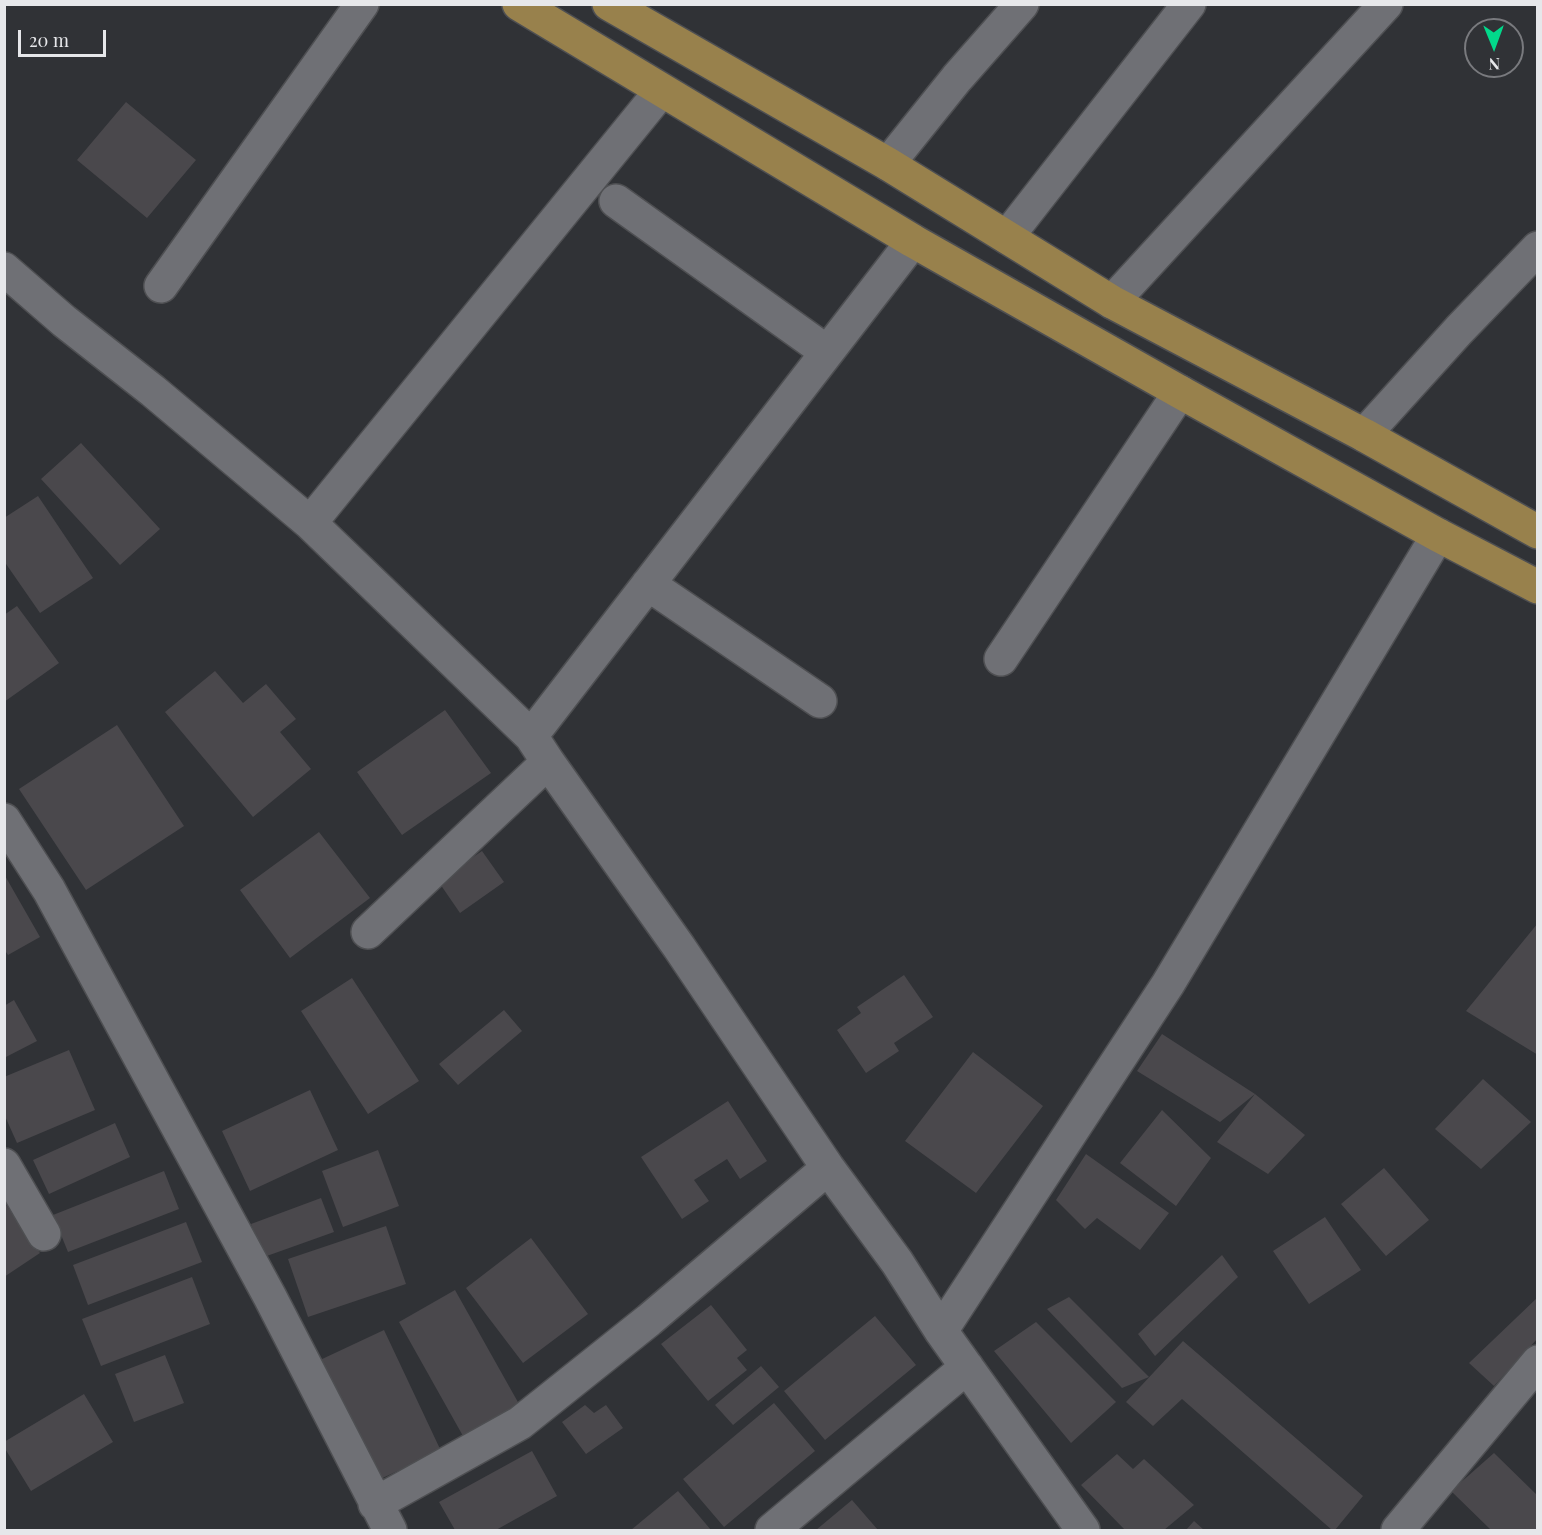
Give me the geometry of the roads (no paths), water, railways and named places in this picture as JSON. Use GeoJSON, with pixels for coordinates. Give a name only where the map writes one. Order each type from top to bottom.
{"type":"FeatureCollection","features":[{"type":"Feature","properties":{"kind":"main road"},"geometry":{"type":"LineString","coordinates":[[519,4],[913,241],[1438,535],[1538,587]]}},
{"type":"Feature","properties":{"kind":"main road"},"geometry":{"type":"LineString","coordinates":[[609,4],[888,164],[1112,302],[1364,435],[1538,532]]}},
{"type":"Feature","properties":{"kind":"street"},"geometry":{"type":"LineString","coordinates":[[162,286],[362,4]]}},
{"type":"Feature","properties":{"kind":"street"},"geometry":{"type":"LineString","coordinates":[[888,164],[957,78],[1022,4]]}},
{"type":"Feature","properties":{"kind":"street"},"geometry":{"type":"LineString","coordinates":[[1007,237],[1189,4]]}},
{"type":"Feature","properties":{"kind":"street"},"geometry":{"type":"LineString","coordinates":[[1112,302],[1386,4]]}},
{"type":"Feature","properties":{"kind":"street"},"geometry":{"type":"LineString","coordinates":[[310,523],[661,91]]}},
{"type":"Feature","properties":{"kind":"street"},"geometry":{"type":"LineString","coordinates":[[616,201],[827,352]]}},
{"type":"Feature","properties":{"kind":"street"},"geometry":{"type":"LineString","coordinates":[[368,932],[540,749],[648,584],[913,241]]}},
{"type":"Feature","properties":{"kind":"street"},"geometry":{"type":"LineString","coordinates":[[1364,435],[1459,330],[1538,248]]}},
{"type":"Feature","properties":{"kind":"street"},"geometry":{"type":"LineString","coordinates":[[4,269],[310,523],[540,749],[679,946],[828,1168],[897,1262],[941,1331],[1083,1530]]}},
{"type":"Feature","properties":{"kind":"street"},"geometry":{"type":"LineString","coordinates":[[1000,659],[1180,392]]}},
{"type":"Feature","properties":{"kind":"street"},"geometry":{"type":"LineString","coordinates":[[941,1331],[1168,984],[1438,535]]}},
{"type":"Feature","properties":{"kind":"street"},"geometry":{"type":"LineString","coordinates":[[648,584],[820,701]]}},
{"type":"Feature","properties":{"kind":"street"},"geometry":{"type":"LineString","coordinates":[[4,820],[49,890],[270,1298],[383,1517],[520,1423],[650,1320],[828,1168]]}},
{"type":"Feature","properties":{"kind":"street"},"geometry":{"type":"LineString","coordinates":[[4,1165],[44,1234]]}},
{"type":"Feature","properties":{"kind":"street"},"geometry":{"type":"LineString","coordinates":[[1398,1530],[1538,1362]]}},
{"type":"Feature","properties":{"kind":"street"},"geometry":{"type":"LineString","coordinates":[[772,1530],[967,1367]]}}]}
